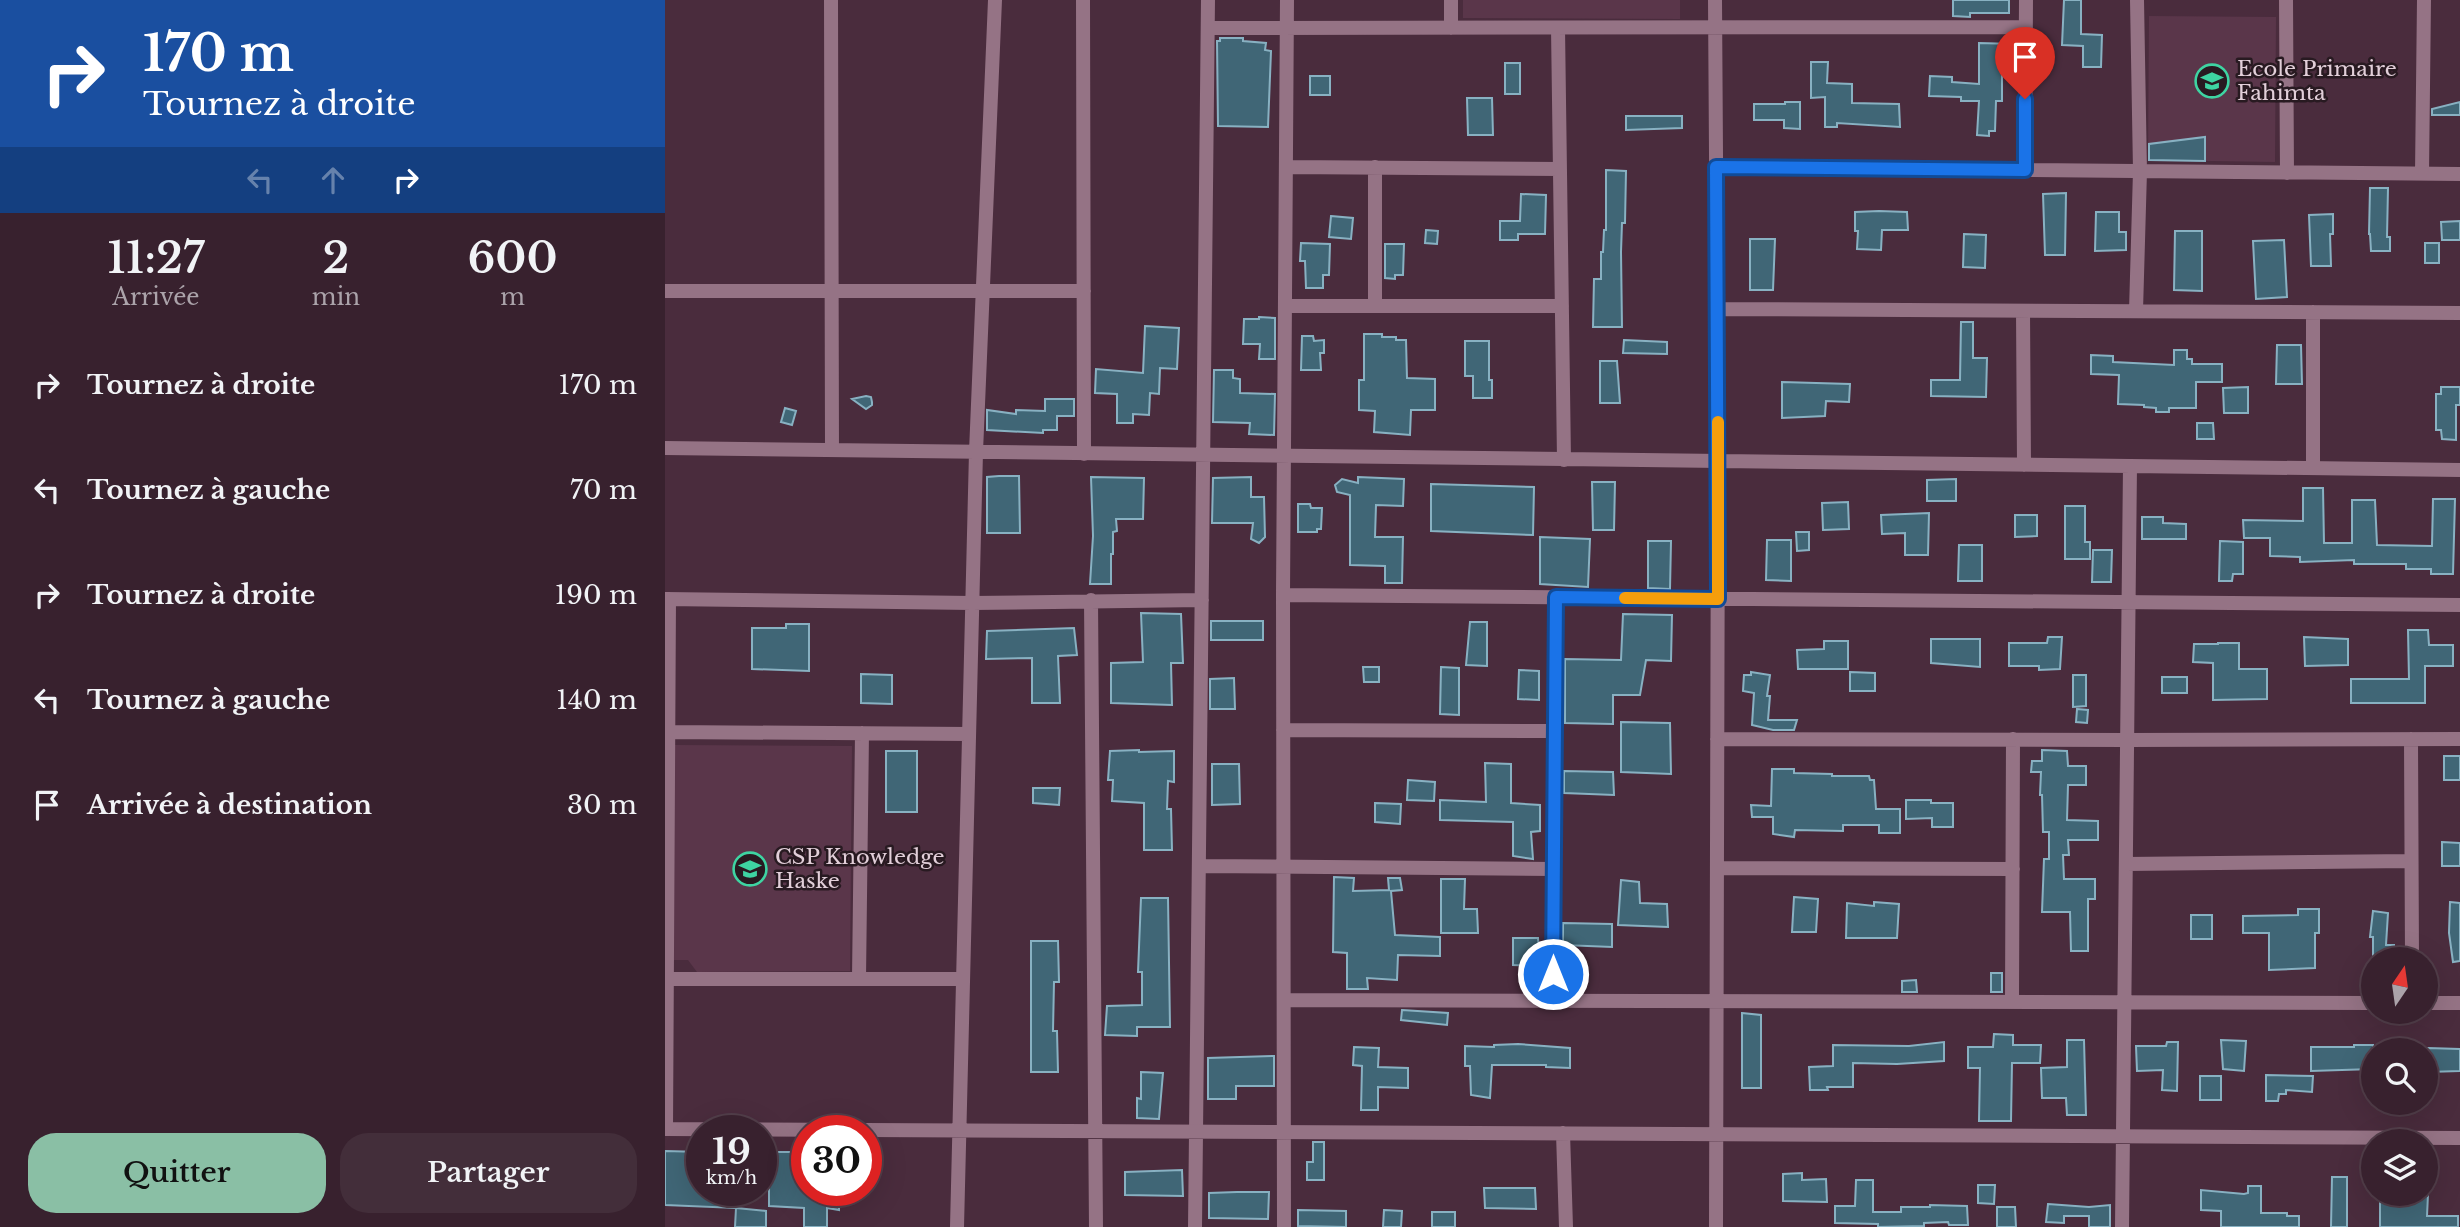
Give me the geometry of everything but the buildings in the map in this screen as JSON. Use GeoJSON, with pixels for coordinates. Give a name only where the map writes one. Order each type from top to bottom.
{"type":"FeatureCollection","features":[{"type":"Feature","properties":{"kind":"street"},"geometry":{"type":"LineString","coordinates":[[831,0],[832,450]]}},
{"type":"Feature","properties":{"kind":"street"},"geometry":{"type":"LineString","coordinates":[[957,1227],[976,452],[995,0]]}},
{"type":"Feature","properties":{"kind":"street"},"geometry":{"type":"LineString","coordinates":[[1083,0],[1084,454]]}},
{"type":"Feature","properties":{"kind":"street"},"geometry":{"type":"LineString","coordinates":[[1195,1227],[1208,0]]}},
{"type":"Feature","properties":{"kind":"street"},"geometry":{"type":"LineString","coordinates":[[1285,1227],[1283,595],[1287,0]]}},
{"type":"Feature","properties":{"kind":"street"},"geometry":{"type":"LineString","coordinates":[[1451,0],[1451,28]]}},
{"type":"Feature","properties":{"kind":"street"},"geometry":{"type":"LineString","coordinates":[[1715,0],[1718,462],[1716,1227]]}},
{"type":"Feature","properties":{"kind":"street"},"geometry":{"type":"LineString","coordinates":[[2025,170],[2026,0]]}},
{"type":"Feature","properties":{"kind":"street"},"geometry":{"type":"LineString","coordinates":[[2136,311],[2140,171],[2137,0]]}},
{"type":"Feature","properties":{"kind":"street"},"geometry":{"type":"LineString","coordinates":[[2286,0],[2287,173]]}},
{"type":"Feature","properties":{"kind":"street"},"geometry":{"type":"LineString","coordinates":[[2422,173],[2424,0]]}},
{"type":"Feature","properties":{"kind":"street"},"geometry":{"type":"LineString","coordinates":[[1208,28],[2026,27]]}},
{"type":"Feature","properties":{"kind":"street"},"geometry":{"type":"LineString","coordinates":[[1558,28],[1564,460]]}},
{"type":"Feature","properties":{"kind":"street"},"geometry":{"type":"LineString","coordinates":[[1286,167],[1560,169]]}},
{"type":"Feature","properties":{"kind":"street"},"geometry":{"type":"LineString","coordinates":[[1375,167],[1375,306]]}},
{"type":"Feature","properties":{"kind":"street"},"geometry":{"type":"LineString","coordinates":[[1716,167],[2460,174]]}},
{"type":"Feature","properties":{"kind":"street"},"geometry":{"type":"LineString","coordinates":[[665,291],[1084,291]]}},
{"type":"Feature","properties":{"kind":"street"},"geometry":{"type":"LineString","coordinates":[[1285,306],[1562,306]]}},
{"type":"Feature","properties":{"kind":"street"},"geometry":{"type":"LineString","coordinates":[[1717,309],[2460,313]]}},
{"type":"Feature","properties":{"kind":"street"},"geometry":{"type":"LineString","coordinates":[[2023,311],[2024,465]]}},
{"type":"Feature","properties":{"kind":"street"},"geometry":{"type":"LineString","coordinates":[[2313,312],[2313,468]]}},
{"type":"Feature","properties":{"kind":"street"},"geometry":{"type":"LineString","coordinates":[[665,448],[2460,470]]}},
{"type":"Feature","properties":{"kind":"street"},"geometry":{"type":"LineString","coordinates":[[2122,1227],[2130,466]]}},
{"type":"Feature","properties":{"kind":"street"},"geometry":{"type":"LineString","coordinates":[[1283,595],[2460,605]]}},
{"type":"Feature","properties":{"kind":"street"},"geometry":{"type":"LineString","coordinates":[[1553,1000],[1556,597]]}},
{"type":"Feature","properties":{"kind":"street"},"geometry":{"type":"LineString","coordinates":[[1202,600],[972,603],[667,599],[665,1129],[2460,1138]]}},
{"type":"Feature","properties":{"kind":"street"},"geometry":{"type":"LineString","coordinates":[[1091,600],[1096,1227]]}},
{"type":"Feature","properties":{"kind":"street"},"geometry":{"type":"LineString","coordinates":[[1283,730],[1555,731]]}},
{"type":"Feature","properties":{"kind":"street"},"geometry":{"type":"LineString","coordinates":[[668,732],[969,734]]}},
{"type":"Feature","properties":{"kind":"street"},"geometry":{"type":"LineString","coordinates":[[859,979],[862,733]]}},
{"type":"Feature","properties":{"kind":"street"},"geometry":{"type":"LineString","coordinates":[[1717,738],[2460,739]]}},
{"type":"Feature","properties":{"kind":"street"},"geometry":{"type":"LineString","coordinates":[[2012,1002],[2013,739]]}},
{"type":"Feature","properties":{"kind":"street"},"geometry":{"type":"LineString","coordinates":[[2411,739],[2412,947]]}},
{"type":"Feature","properties":{"kind":"street"},"geometry":{"type":"LineString","coordinates":[[2126,864],[2411,861]]}},
{"type":"Feature","properties":{"kind":"street"},"geometry":{"type":"LineString","coordinates":[[1199,866],[1554,869]]}},
{"type":"Feature","properties":{"kind":"street"},"geometry":{"type":"LineString","coordinates":[[1717,868],[2013,869]]}},
{"type":"Feature","properties":{"kind":"street"},"geometry":{"type":"LineString","coordinates":[[667,979],[963,979]]}},
{"type":"Feature","properties":{"kind":"street"},"geometry":{"type":"LineString","coordinates":[[1284,1000],[2361,1003]]}},
{"type":"Feature","properties":{"kind":"street"},"geometry":{"type":"LineString","coordinates":[[2438,1003],[2460,1003]]}},
{"type":"Feature","properties":{"kind":"street"},"geometry":{"type":"LineString","coordinates":[[1563,1133],[1566,1227]]}},
{"type":"Feature","properties":{"kind":"shaded area"},"geometry":{"type":"Polygon","coordinates":[[[1463,0],[1680,0],[1680,19],[1463,18],[1463,0]]]}},
{"type":"Feature","properties":{"kind":"shaded area","name":"Ecole Primaire Fahimta"},"geometry":{"type":"Polygon","coordinates":[[[2149,16],[2276,17],[2275,162],[2148,160],[2149,16]]]}},
{"type":"Feature","properties":{"kind":"shaded area"},"geometry":{"type":"Polygon","coordinates":[[[674,745],[852,746],[850,971],[697,972],[688,960],[674,960],[674,745]]]}},
{"type":"Feature","properties":{"kind":"slow traffic"},"geometry":{"type":"LineString","coordinates":[[1625,598],[1718,599],[1718,422]]}},
{"type":"Feature","properties":{"kind":"place","name":"Ecole Primaire Fahimta"},"geometry":{"type":"Point","coordinates":[2212,81]}},
{"type":"Feature","properties":{"kind":"place","name":"CSP Knowledge Haske"},"geometry":{"type":"Point","coordinates":[750,869]}},
{"type":"Feature","properties":{"kind":"route"},"geometry":{"type":"LineString","coordinates":[[1553,974],[1556,597],[1718,599],[1716,167],[2025,170],[2025,99]]}}]}
